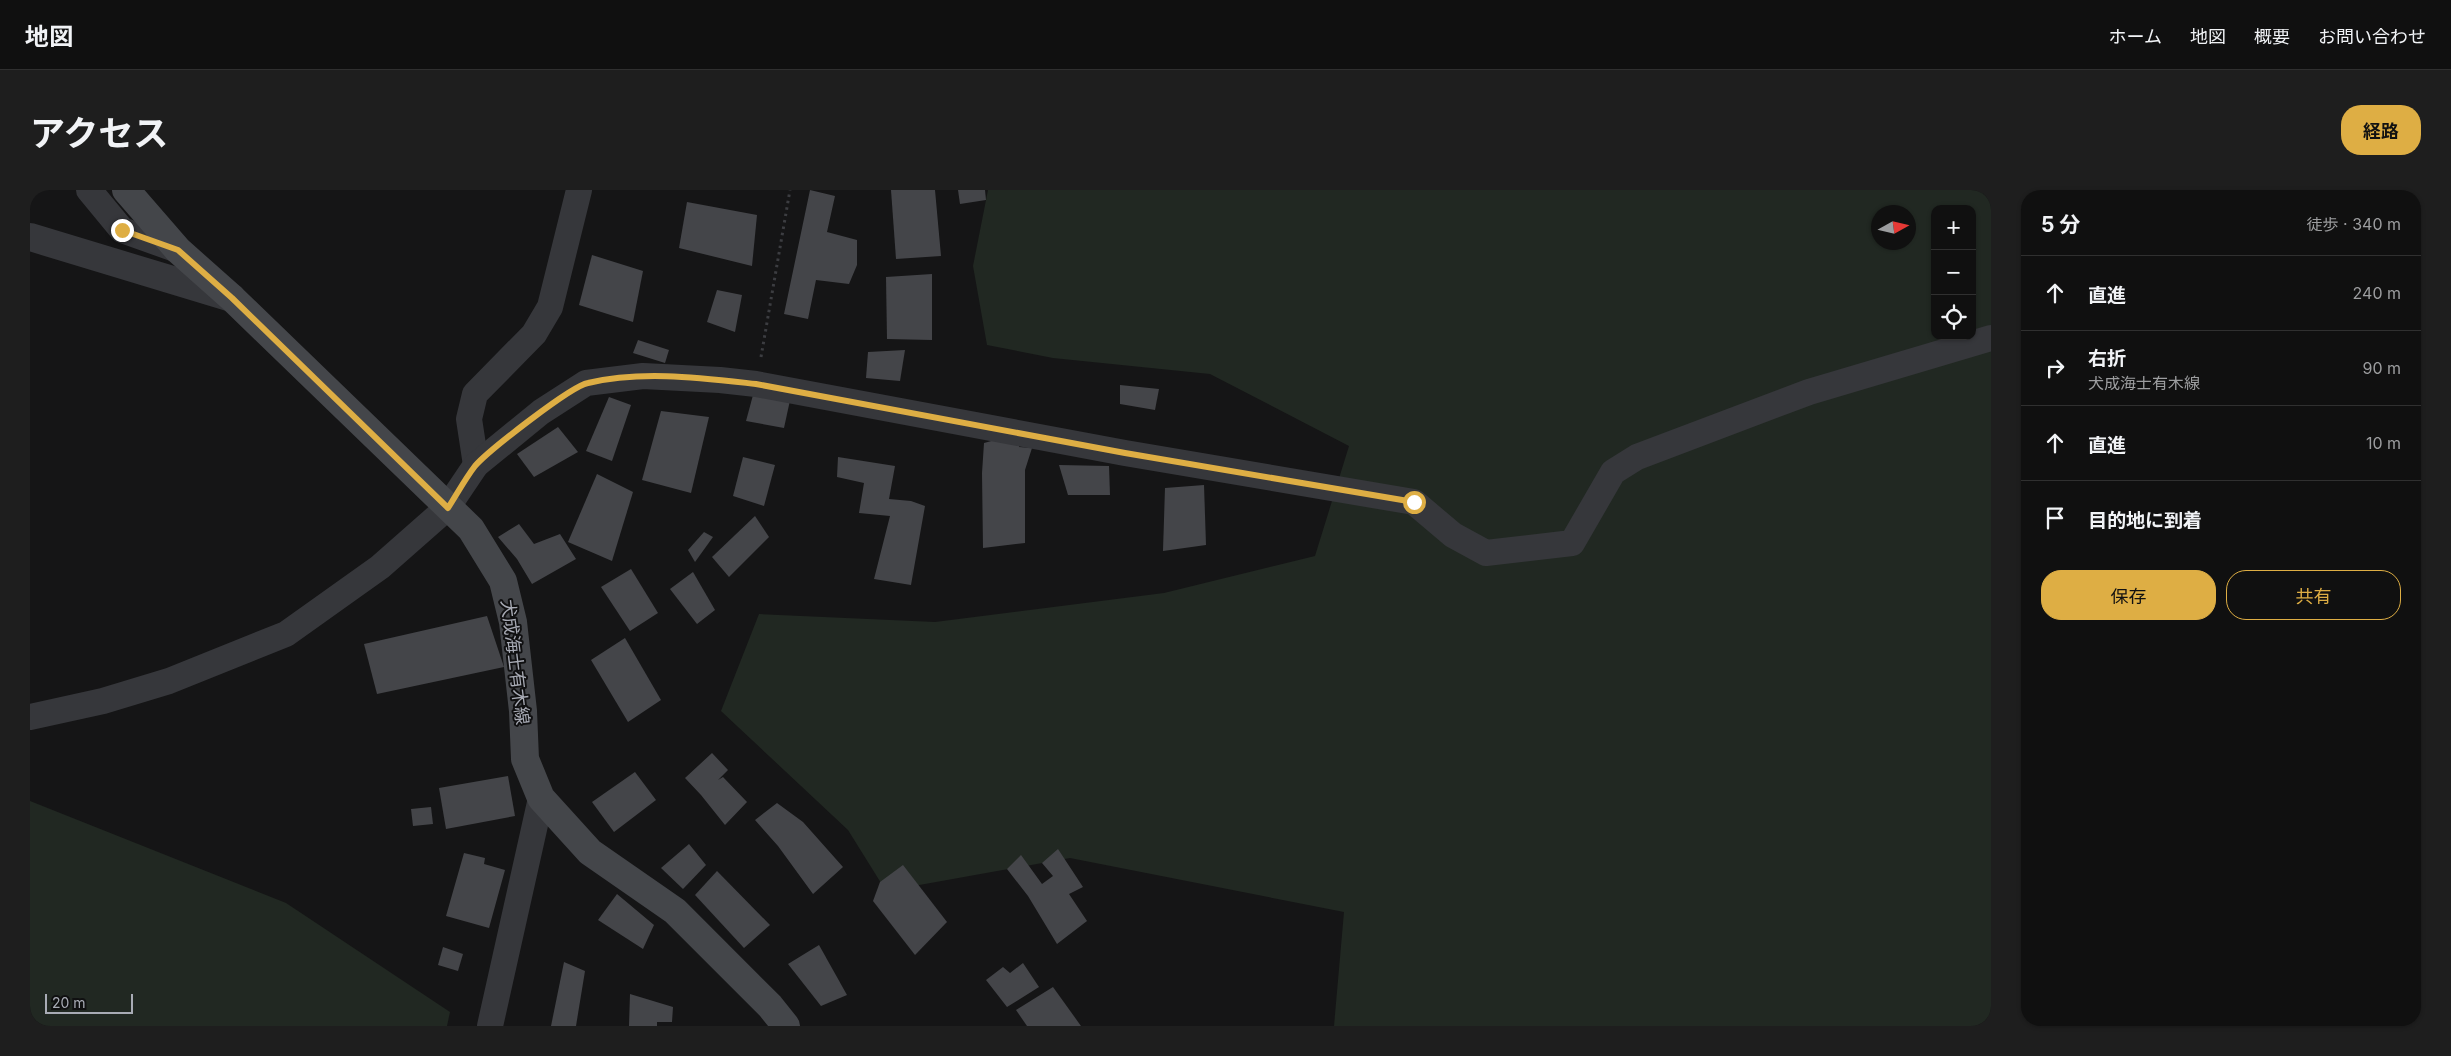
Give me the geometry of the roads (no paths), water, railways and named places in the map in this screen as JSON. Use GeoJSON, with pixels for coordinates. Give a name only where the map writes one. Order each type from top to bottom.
{"type":"FeatureCollection","features":[{"type":"Feature","properties":{"kind":"main road","name":"犬成海士有木線"},"geometry":{"type":"LineString","coordinates":[[126,190],[178,250],[232,298],[471,529],[503,581],[513,622],[523,712],[525,759],[541,798],[590,852],[675,911],[770,1006],[786,1026]]}},
{"type":"Feature","properties":{"kind":"street"},"geometry":{"type":"LineString","coordinates":[[88,190],[122,230],[178,250]]}},
{"type":"Feature","properties":{"kind":"street"},"geometry":{"type":"LineString","coordinates":[[476,465],[469,419],[475,394],[534,334],[550,307],[578,190]]}},
{"type":"Feature","properties":{"kind":"street"},"geometry":{"type":"LineString","coordinates":[[30,237],[232,298]]}},
{"type":"Feature","properties":{"kind":"street"},"geometry":{"type":"LineString","coordinates":[[30,717],[103,701],[169,681],[286,634],[380,567],[448,508],[476,465],[541,412],[586,383],[644,376],[756,384],[1125,453],[1414,502],[1454,535],[1486,553],[1572,543],[1613,472],[1637,457],[1809,392],[1991,338]]}},
{"type":"Feature","properties":{"kind":"street"},"geometry":{"type":"LineString","coordinates":[[490,1026],[541,798]]}}]}
